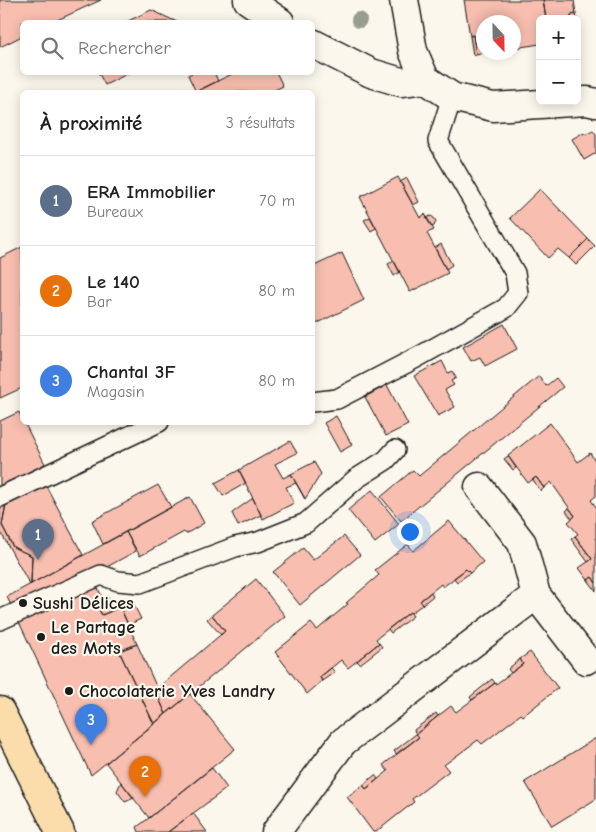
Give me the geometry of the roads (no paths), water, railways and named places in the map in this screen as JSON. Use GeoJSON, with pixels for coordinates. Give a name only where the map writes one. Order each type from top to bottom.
{"type":"FeatureCollection","features":[{"type":"Feature","properties":{"kind":"main road"},"geometry":{"type":"LineString","coordinates":[[0,711],[60,832]]}},
{"type":"Feature","properties":{"kind":"street"},"geometry":{"type":"LineString","coordinates":[[248,0],[277,20]]}},
{"type":"Feature","properties":{"kind":"street"},"geometry":{"type":"LineString","coordinates":[[404,0],[413,51],[425,79],[452,97],[493,107],[593,96]]}},
{"type":"Feature","properties":{"kind":"street"},"geometry":{"type":"LineString","coordinates":[[315,45],[371,73],[401,82],[425,79]]}},
{"type":"Feature","properties":{"kind":"street"},"geometry":{"type":"LineString","coordinates":[[479,487],[522,543],[536,595],[586,660]]}},
{"type":"Feature","properties":{"kind":"street"},"geometry":{"type":"LineString","coordinates":[[276,832],[343,742],[536,595]]}},
{"type":"Feature","properties":{"kind":"lane"},"geometry":{"type":"LineString","coordinates":[[315,402],[337,399],[418,357],[506,308],[518,293],[515,273],[438,142],[452,97]]}},
{"type":"Feature","properties":{"kind":"lane"},"geometry":{"type":"LineString","coordinates":[[0,497],[153,425]]}},
{"type":"Feature","properties":{"kind":"lane"},"geometry":{"type":"LineString","coordinates":[[0,620],[101,575],[118,581],[140,583],[235,546],[258,542],[306,523],[356,479],[386,460],[396,450]]}},
{"type":"Feature","properties":{"kind":"place","name":"ERA Immobilier"},"geometry":{"type":"Point","coordinates":[38,560]}},
{"type":"Feature","properties":{"kind":"place","name":"Sushi Délices"},"geometry":{"type":"Point","coordinates":[23,603]}},
{"type":"Feature","properties":{"kind":"place","name":"Le Partage des Mots"},"geometry":{"type":"Point","coordinates":[41,637]}},
{"type":"Feature","properties":{"kind":"place","name":"Chocolaterie Yves Landry"},"geometry":{"type":"Point","coordinates":[69,691]}},
{"type":"Feature","properties":{"kind":"place","name":"Chantal 3F"},"geometry":{"type":"Point","coordinates":[91,745]}},
{"type":"Feature","properties":{"kind":"place","name":"Le 140"},"geometry":{"type":"Point","coordinates":[145,797]}}]}
